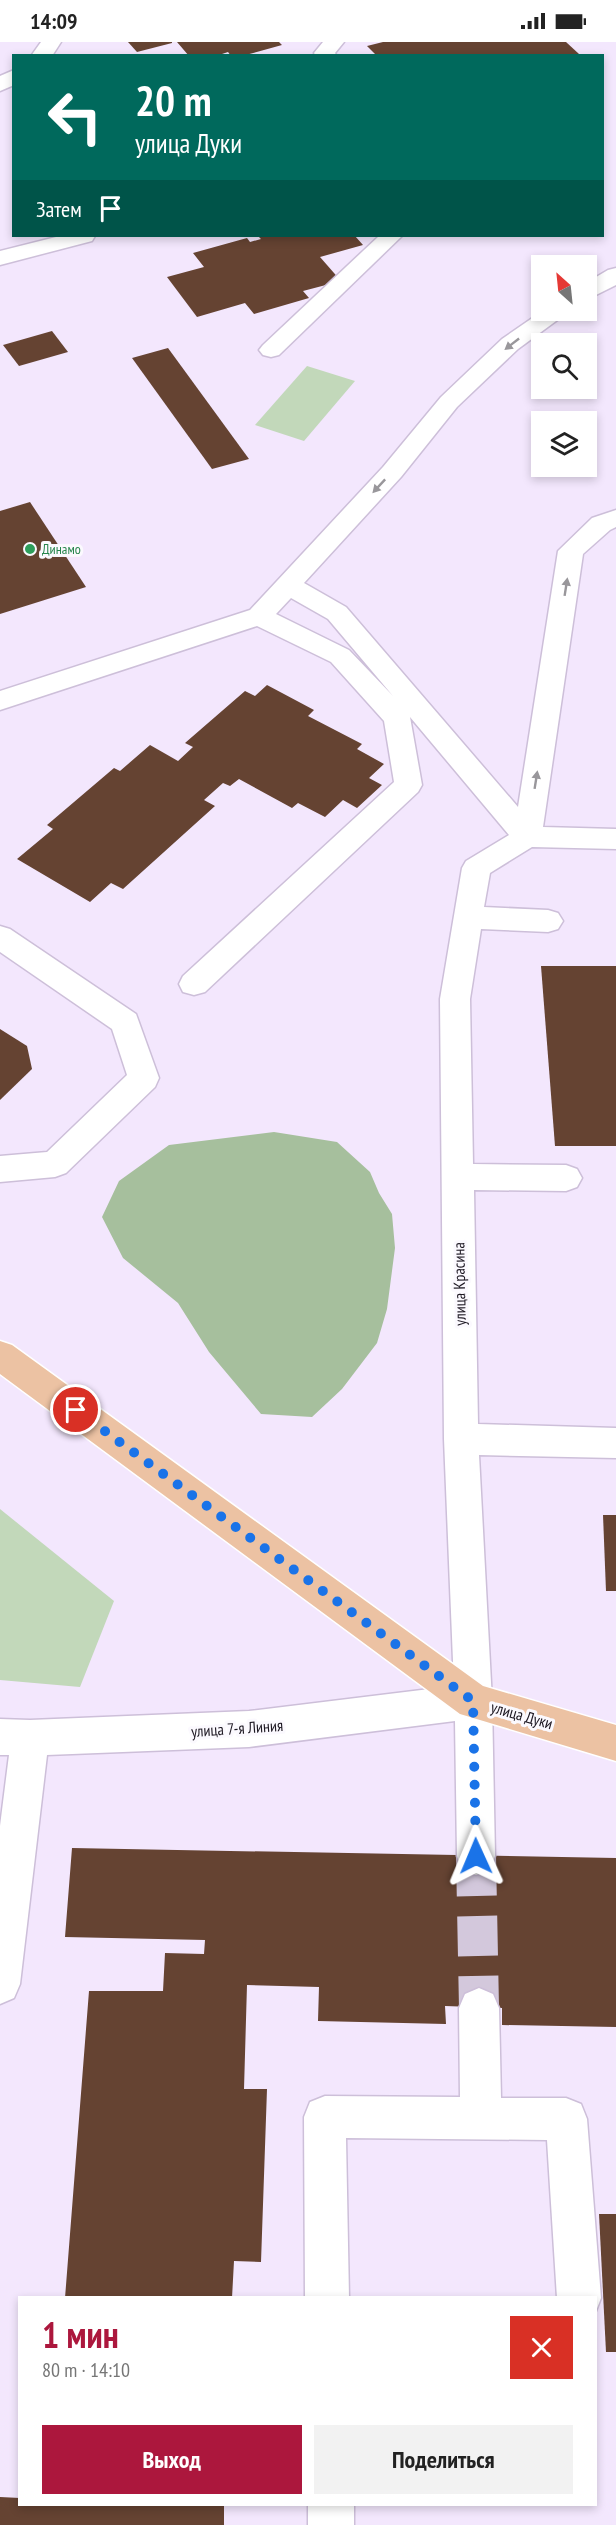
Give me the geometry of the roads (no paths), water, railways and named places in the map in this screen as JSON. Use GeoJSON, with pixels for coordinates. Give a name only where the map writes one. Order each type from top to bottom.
{"type":"FeatureCollection","features":[{"type":"Feature","properties":{"kind":"main road","name":"улица Дуки"},"geometry":{"type":"LineString","coordinates":[[0,1355],[473,1701],[616,1743]]}},
{"type":"Feature","properties":{"kind":"street"},"geometry":{"type":"LineString","coordinates":[[325,54],[334,42]]}},
{"type":"Feature","properties":{"kind":"street"},"geometry":{"type":"LineString","coordinates":[[0,258],[80,237]]}},
{"type":"Feature","properties":{"kind":"street"},"geometry":{"type":"LineString","coordinates":[[271,350],[390,237]]}},
{"type":"Feature","properties":{"kind":"street"},"geometry":{"type":"LineString","coordinates":[[597,286],[616,275]]}},
{"type":"Feature","properties":{"kind":"street"},"geometry":{"type":"LineString","coordinates":[[0,701],[259,616],[392,472],[448,402],[510,344],[544,321]]}},
{"type":"Feature","properties":{"kind":"street"},"geometry":{"type":"LineString","coordinates":[[527,837],[571,551],[601,524],[616,518]]}},
{"type":"Feature","properties":{"kind":"street"},"geometry":{"type":"LineString","coordinates":[[288,585],[337,613],[527,837],[616,839]]}},
{"type":"Feature","properties":{"kind":"street"},"geometry":{"type":"LineString","coordinates":[[194,984],[408,785],[397,718],[340,656],[259,616]]}},
{"type":"Feature","properties":{"kind":"street","name":"улица Красина"},"geometry":{"type":"LineString","coordinates":[[476,1856],[473,1701],[461,1439],[467,1281],[458,1177],[455,999],[476,868],[527,837]]}},
{"type":"Feature","properties":{"kind":"street"},"geometry":{"type":"LineString","coordinates":[[468,917],[548,921]]}},
{"type":"Feature","properties":{"kind":"street"},"geometry":{"type":"LineString","coordinates":[[0,937],[125,1022],[144,1078],[55,1164],[0,1169]]}},
{"type":"Feature","properties":{"kind":"street"},"geometry":{"type":"LineString","coordinates":[[458,1177],[566,1178]]}},
{"type":"Feature","properties":{"kind":"street"},"geometry":{"type":"LineString","coordinates":[[461,1439],[616,1443]]}},
{"type":"Feature","properties":{"kind":"street","name":"улица 7-я Линия"},"geometry":{"type":"LineString","coordinates":[[15,1738],[249,1729],[473,1701]]}},
{"type":"Feature","properties":{"kind":"street"},"geometry":{"type":"LineString","coordinates":[[0,1984],[15,1738]]}},
{"type":"Feature","properties":{"kind":"street"},"geometry":{"type":"LineString","coordinates":[[479,2007],[482,2119]]}},
{"type":"Feature","properties":{"kind":"street"},"geometry":{"type":"LineString","coordinates":[[327,2296],[325,2117],[566,2118],[579,2296]]}},
{"type":"Feature","properties":{"kind":"street"},"geometry":{"type":"LineString","coordinates":[[330,2506],[331,2525]]}},
{"type":"Feature","properties":{"kind":"tunnel"},"geometry":{"type":"LineString","coordinates":[[476,1856],[479,2008]]}},
{"type":"Feature","properties":{"kind":"place","name":"Динамо"},"geometry":{"type":"Point","coordinates":[30,549]}}]}
